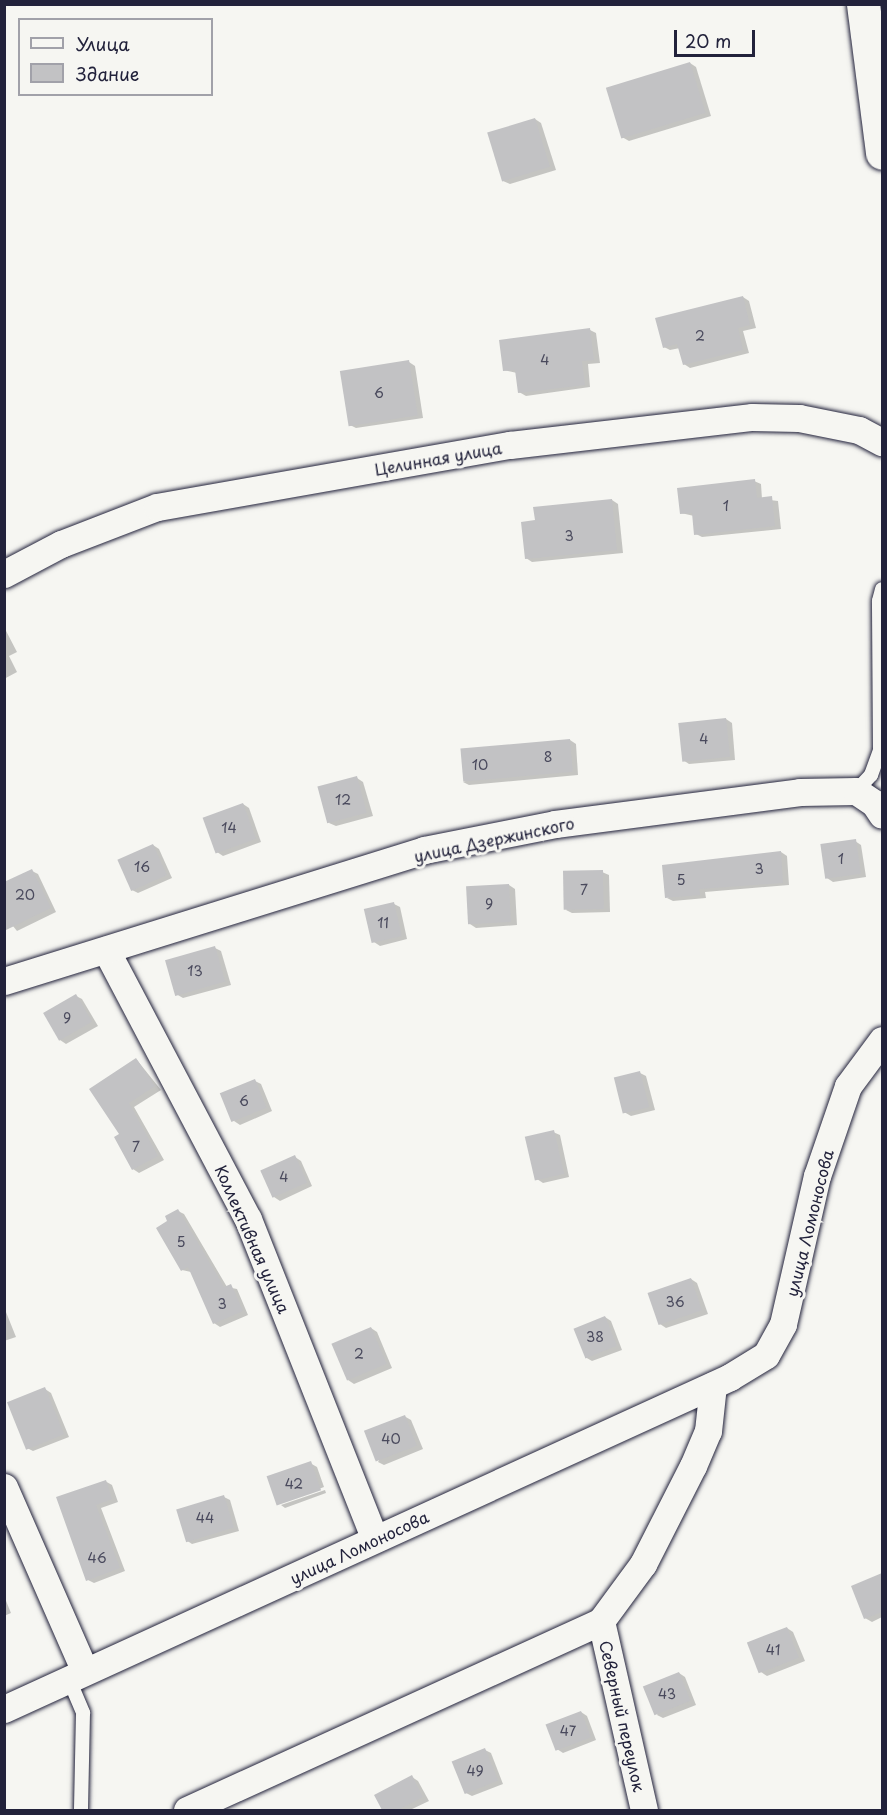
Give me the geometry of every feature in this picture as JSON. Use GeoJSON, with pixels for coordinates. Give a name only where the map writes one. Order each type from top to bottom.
{"type":"FeatureCollection","features":[{"type":"Feature","properties":{"kind":"street"},"geometry":{"type":"LineString","coordinates":[[862,4],[882,153]]}},
{"type":"Feature","properties":{"kind":"street","name":"Целинная улица"},"geometry":{"type":"LineString","coordinates":[[4,574],[61,544],[157,507],[510,445],[752,417],[799,418],[859,430],[882,442]]}},
{"type":"Feature","properties":{"kind":"street"},"geometry":{"type":"LineString","coordinates":[[856,791],[874,803],[882,815]]}},
{"type":"Feature","properties":{"kind":"street","name":"улица Дзержинского"},"geometry":{"type":"LineString","coordinates":[[4,981],[424,850],[675,806],[800,792],[856,791]]}},
{"type":"Feature","properties":{"kind":"street","name":"Коллективная улица"},"geometry":{"type":"LineString","coordinates":[[106,950],[248,1220],[375,1539]]}},
{"type":"Feature","properties":{"kind":"street","name":"улица Ломоносова"},"geometry":{"type":"LineString","coordinates":[[4,1709],[76,1673],[201,1621],[713,1385],[765,1355],[783,1324],[817,1176],[848,1086],[882,1040]]}},
{"type":"Feature","properties":{"kind":"street"},"geometry":{"type":"LineString","coordinates":[[187,1810],[601,1621],[643,1564],[693,1467],[708,1431],[713,1385]]}},
{"type":"Feature","properties":{"kind":"street"},"geometry":{"type":"LineString","coordinates":[[4,1487],[76,1673]]}},
{"type":"Feature","properties":{"kind":"street","name":"Северный переулок"},"geometry":{"type":"LineString","coordinates":[[601,1621],[644,1810]]}},
{"type":"Feature","properties":{"kind":"lane"},"geometry":{"type":"LineString","coordinates":[[856,791],[871,775],[880,750],[879,601],[882,589]]}},
{"type":"Feature","properties":{"kind":"lane"},"geometry":{"type":"LineString","coordinates":[[76,1673],[83,1713],[81,1810]]}},
{"type":"Feature","properties":{"kind":"building"},"geometry":{"type":"Polygon","coordinates":[[[690,62],[705,113],[621,138],[606,88],[690,62]]]}},
{"type":"Feature","properties":{"kind":"building"},"geometry":{"type":"Polygon","coordinates":[[[535,118],[550,167],[502,181],[487,133],[535,118]]]}},
{"type":"Feature","properties":{"kind":"building"},"geometry":{"type":"Polygon","coordinates":[[[743,296],[750,325],[738,328],[743,350],[683,365],[677,344],[663,348],[655,318],[743,296]]]}},
{"type":"Feature","properties":{"kind":"building"},"geometry":{"type":"Polygon","coordinates":[[[590,328],[594,360],[582,361],[585,385],[518,393],[515,370],[503,371],[499,340],[590,328]]]}},
{"type":"Feature","properties":{"kind":"building"},"geometry":{"type":"Polygon","coordinates":[[[409,360],[418,415],[349,426],[340,371],[409,360]]]}},
{"type":"Feature","properties":{"kind":"building"},"geometry":{"type":"Polygon","coordinates":[[[755,479],[757,498],[772,496],[775,526],[694,535],[692,513],[680,514],[677,488],[755,479]]]}},
{"type":"Feature","properties":{"kind":"building"},"geometry":{"type":"Polygon","coordinates":[[[612,499],[617,550],[525,559],[521,522],[535,520],[533,507],[612,499]]]}},
{"type":"Feature","properties":{"kind":"building"},"geometry":{"type":"Polygon","coordinates":[[[726,718],[730,757],[682,762],[678,723],[726,718]]]}},
{"type":"Feature","properties":{"kind":"building"},"geometry":{"type":"Polygon","coordinates":[[[570,739],[573,772],[463,781],[460,749],[570,739]]]}},
{"type":"Feature","properties":{"kind":"building"},"geometry":{"type":"Polygon","coordinates":[[[357,776],[367,813],[327,823],[317,787],[357,776]]]}},
{"type":"Feature","properties":{"kind":"building"},"geometry":{"type":"Polygon","coordinates":[[[243,803],[256,839],[216,853],[203,818],[243,803]]]}},
{"type":"Feature","properties":{"kind":"building"},"geometry":{"type":"Polygon","coordinates":[[[856,839],[861,874],[825,879],[820,844],[856,839]]]}},
{"type":"Feature","properties":{"kind":"building"},"geometry":{"type":"Polygon","coordinates":[[[153,844],[167,875],[131,891],[117,860],[153,844]]]}},
{"type":"Feature","properties":{"kind":"building"},"geometry":{"type":"Polygon","coordinates":[[[781,851],[783,883],[699,889],[700,895],[665,898],[662,865],[781,851]]]}},
{"type":"Feature","properties":{"kind":"building"},"geometry":{"type":"Polygon","coordinates":[[[32,869],[51,908],[4,931],[4,882],[32,869]]]}},
{"type":"Feature","properties":{"kind":"building"},"geometry":{"type":"Polygon","coordinates":[[[603,870],[604,909],[564,910],[563,871],[603,870]]]}},
{"type":"Feature","properties":{"kind":"building"},"geometry":{"type":"Polygon","coordinates":[[[509,884],[511,922],[468,924],[466,886],[509,884]]]}},
{"type":"Feature","properties":{"kind":"building"},"geometry":{"type":"Polygon","coordinates":[[[394,902],[402,936],[372,943],[364,909],[394,902]]]}},
{"type":"Feature","properties":{"kind":"building"},"geometry":{"type":"Polygon","coordinates":[[[215,946],[225,982],[175,996],[165,960],[215,946]]]}},
{"type":"Feature","properties":{"kind":"building"},"geometry":{"type":"Polygon","coordinates":[[[76,994],[92,1022],[59,1041],[43,1013],[76,994]]]}},
{"type":"Feature","properties":{"kind":"building"},"geometry":{"type":"Polygon","coordinates":[[[136,1058],[155,1086],[129,1103],[158,1156],[132,1170],[114,1137],[119,1134],[89,1089],[136,1058]]]}},
{"type":"Feature","properties":{"kind":"building"},"geometry":{"type":"Polygon","coordinates":[[[640,1071],[649,1107],[623,1113],[614,1078],[640,1071]]]}},
{"type":"Feature","properties":{"kind":"building"},"geometry":{"type":"Polygon","coordinates":[[[255,1079],[267,1108],[231,1122],[220,1093],[255,1079]]]}},
{"type":"Feature","properties":{"kind":"building"},"geometry":{"type":"Polygon","coordinates":[[[554,1130],[564,1174],[535,1181],[525,1137],[554,1130]]]}},
{"type":"Feature","properties":{"kind":"building"},"geometry":{"type":"Polygon","coordinates":[[[295,1155],[307,1182],[272,1198],[260,1170],[295,1155]]]}},
{"type":"Feature","properties":{"kind":"building"},"geometry":{"type":"Polygon","coordinates":[[[178,1209],[224,1287],[231,1284],[243,1311],[213,1324],[188,1267],[181,1271],[156,1228],[167,1221],[165,1216],[178,1209]]]}},
{"type":"Feature","properties":{"kind":"building"},"geometry":{"type":"Polygon","coordinates":[[[691,1278],[702,1310],[659,1325],[648,1293],[691,1278]]]}},
{"type":"Feature","properties":{"kind":"building"},"geometry":{"type":"Polygon","coordinates":[[[605,1316],[617,1346],[585,1358],[573,1329],[605,1316]]]}},
{"type":"Feature","properties":{"kind":"building"},"geometry":{"type":"Polygon","coordinates":[[[371,1327],[387,1364],[347,1381],[331,1344],[371,1327]]]}},
{"type":"Feature","properties":{"kind":"building"},"geometry":{"type":"Polygon","coordinates":[[[45,1387],[64,1434],[26,1450],[7,1402],[45,1387]]]}},
{"type":"Feature","properties":{"kind":"building"},"geometry":{"type":"Polygon","coordinates":[[[405,1415],[417,1446],[376,1462],[364,1431],[405,1415]]]}},
{"type":"Feature","properties":{"kind":"building"},"geometry":{"type":"Polygon","coordinates":[[[311,1461],[321,1490],[277,1506],[267,1476],[311,1461]]]}},
{"type":"Feature","properties":{"kind":"building"},"geometry":{"type":"Polygon","coordinates":[[[106,1480],[112,1499],[96,1505],[120,1568],[86,1581],[56,1497],[106,1480]]]}},
{"type":"Feature","properties":{"kind":"building"},"geometry":{"type":"Polygon","coordinates":[[[224,1495],[234,1528],[186,1542],[176,1510],[224,1495]]]}},
{"type":"Feature","properties":{"kind":"building"},"geometry":{"type":"Polygon","coordinates":[[[882,1573],[882,1612],[864,1619],[851,1586],[882,1573]]]}},
{"type":"Feature","properties":{"kind":"building"},"geometry":{"type":"Polygon","coordinates":[[[787,1627],[799,1658],[759,1673],[747,1642],[787,1627]]]}},
{"type":"Feature","properties":{"kind":"building"},"geometry":{"type":"Polygon","coordinates":[[[679,1672],[691,1701],[654,1715],[643,1687],[679,1672]]]}},
{"type":"Feature","properties":{"kind":"building"},"geometry":{"type":"Polygon","coordinates":[[[581,1711],[591,1737],[556,1751],[546,1725],[581,1711]]]}},
{"type":"Feature","properties":{"kind":"building"},"geometry":{"type":"Polygon","coordinates":[[[485,1748],[498,1780],[465,1794],[452,1761],[485,1748]]]}},
{"type":"Feature","properties":{"kind":"building"},"geometry":{"type":"Polygon","coordinates":[[[412,1775],[423,1797],[398,1810],[382,1810],[374,1795],[412,1775]]]}}]}
